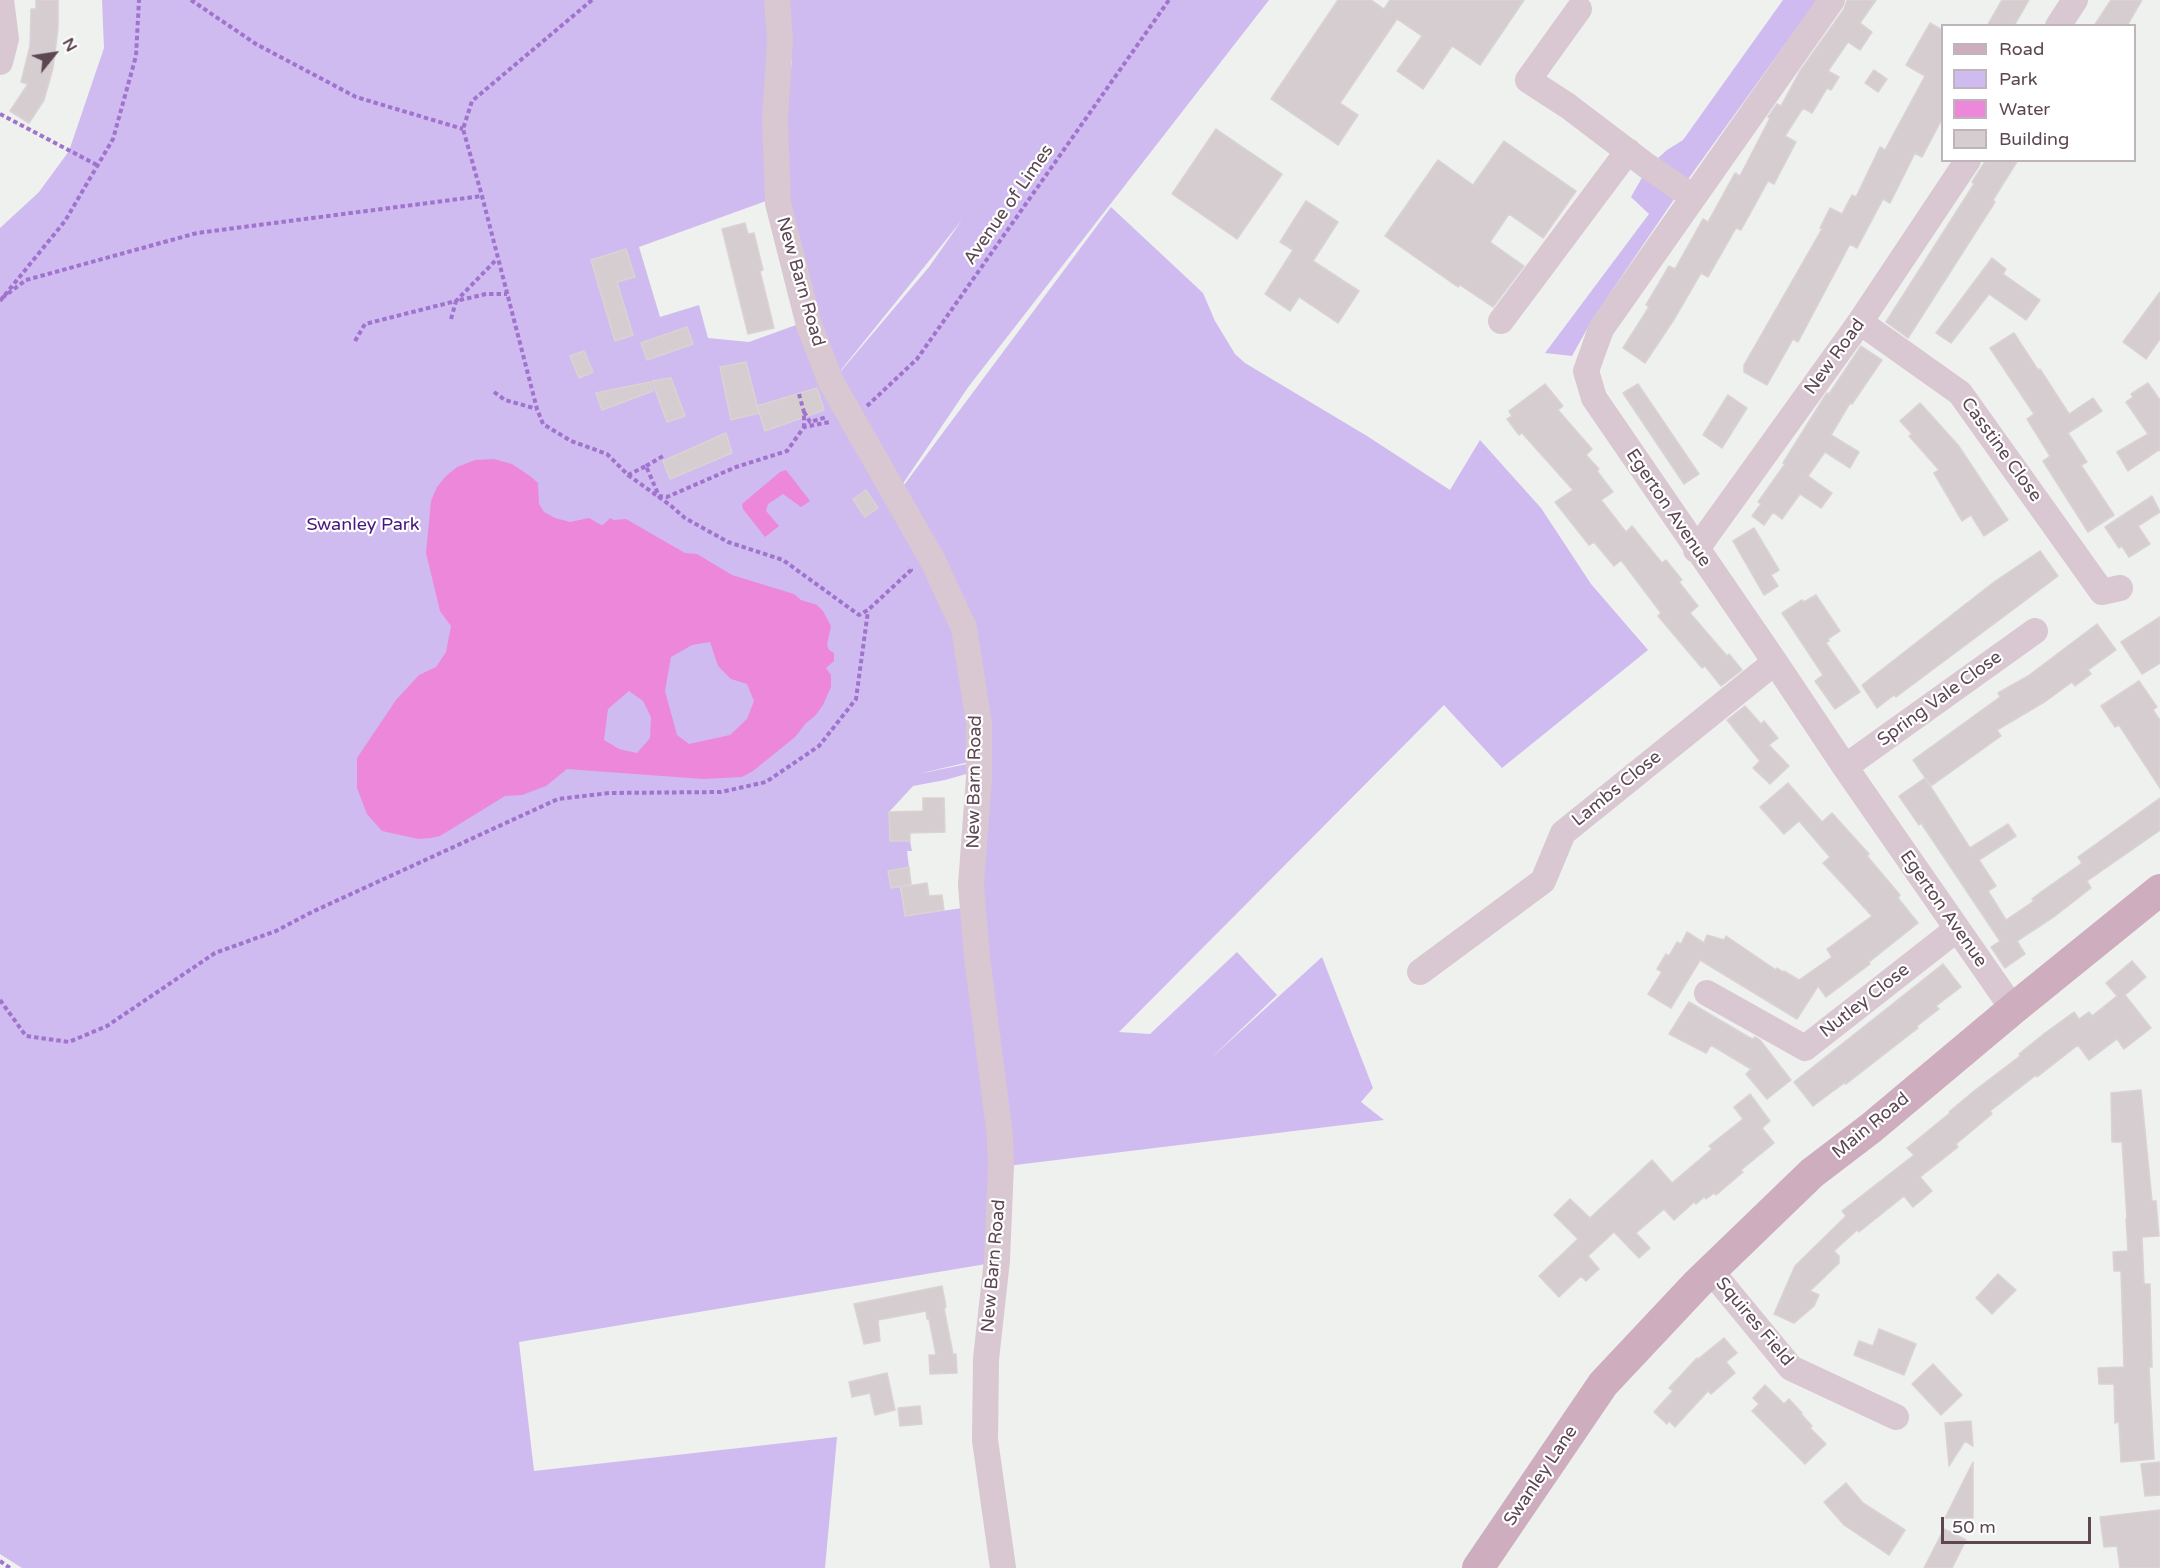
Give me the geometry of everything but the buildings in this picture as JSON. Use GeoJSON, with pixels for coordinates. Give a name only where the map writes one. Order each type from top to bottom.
{"type":"FeatureCollection","features":[{"type":"Feature","properties":{"kind":"main road","name":"Main Road"},"geometry":{"type":"LineString","coordinates":[[1603,1384],[1711,1271],[1812,1173],[1879,1121],[2160,890]]}},
{"type":"Feature","properties":{"kind":"main road","name":"Swanley Lane"},"geometry":{"type":"LineString","coordinates":[[1478,1568],[1603,1384]]}},
{"type":"Feature","properties":{"kind":"street"},"geometry":{"type":"LineString","coordinates":[[0,62],[6,39],[1,0]]}},
{"type":"Feature","properties":{"kind":"street","name":"New Barn Road"},"geometry":{"type":"LineString","coordinates":[[777,0],[780,40],[776,120],[778,203],[808,325],[831,382],[933,561],[964,628],[979,724],[979,778],[971,885],[977,957],[1000,1136],[1001,1165],[997,1260],[986,1359],[985,1440],[1003,1568]]}},
{"type":"Feature","properties":{"kind":"street","name":"Egerton Avenue"},"geometry":{"type":"LineString","coordinates":[[1832,0],[1601,329],[1586,371],[1594,398],[1696,550],[2013,1009]]}},
{"type":"Feature","properties":{"kind":"street"},"geometry":{"type":"LineString","coordinates":[[2059,24],[2075,0]]}},
{"type":"Feature","properties":{"kind":"street"},"geometry":{"type":"LineString","coordinates":[[1579,9],[1528,80],[1568,106],[1647,166],[1693,197]]}},
{"type":"Feature","properties":{"kind":"street"},"geometry":{"type":"LineString","coordinates":[[1501,321],[1628,151]]}},
{"type":"Feature","properties":{"kind":"street","name":"New Road"},"geometry":{"type":"LineString","coordinates":[[1696,550],[1860,322],[1967,162]]}},
{"type":"Feature","properties":{"kind":"street","name":"Casstine Close"},"geometry":{"type":"LineString","coordinates":[[1860,322],[1960,393],[2102,592],[2120,588]]}},
{"type":"Feature","properties":{"kind":"street","name":"Spring Vale Close"},"geometry":{"type":"LineString","coordinates":[[1845,767],[2035,631]]}},
{"type":"Feature","properties":{"kind":"street","name":"Lambs Close"},"geometry":{"type":"LineString","coordinates":[[1420,972],[1543,881],[1563,833],[1775,662]]}},
{"type":"Feature","properties":{"kind":"street","name":"Nutley Close"},"geometry":{"type":"LineString","coordinates":[[1707,993],[1805,1048],[1957,929]]}},
{"type":"Feature","properties":{"kind":"street","name":"Squires Field"},"geometry":{"type":"LineString","coordinates":[[1711,1271],[1791,1368],[1896,1417]]}},
{"type":"Feature","properties":{"kind":"path"},"geometry":{"type":"LineString","coordinates":[[1,300],[65,221],[113,138],[136,56],[139,0]]}},
{"type":"Feature","properties":{"kind":"path"},"geometry":{"type":"LineString","coordinates":[[191,0],[256,44],[356,97],[462,129]]}},
{"type":"Feature","properties":{"kind":"path"},"geometry":{"type":"LineString","coordinates":[[592,0],[472,101],[462,129],[482,196],[537,409],[543,424],[571,441],[607,454],[628,475],[659,496],[685,518],[728,542],[783,560],[859,615],[868,610],[911,570],[906,560]]}},
{"type":"Feature","properties":{"kind":"path","name":"Avenue of Limes"},"geometry":{"type":"LineString","coordinates":[[862,411],[917,359],[1169,0]]}},
{"type":"Feature","properties":{"kind":"path"},"geometry":{"type":"LineString","coordinates":[[0,114],[98,165]]}},
{"type":"Feature","properties":{"kind":"path"},"geometry":{"type":"LineString","coordinates":[[1,300],[26,280],[197,233],[482,196]]}},
{"type":"Feature","properties":{"kind":"path"},"geometry":{"type":"LineString","coordinates":[[450,319],[456,301],[497,258]]}},
{"type":"Feature","properties":{"kind":"path"},"geometry":{"type":"LineString","coordinates":[[355,341],[365,324],[486,294],[507,294]]}},
{"type":"Feature","properties":{"kind":"path"},"geometry":{"type":"LineString","coordinates":[[494,392],[506,400],[537,409]]}},
{"type":"Feature","properties":{"kind":"path"},"geometry":{"type":"LineString","coordinates":[[799,394],[804,412],[810,422],[827,417],[829,422]]}},
{"type":"Feature","properties":{"kind":"path"},"geometry":{"type":"LineString","coordinates":[[659,496],[667,497],[736,467],[787,451],[804,427],[804,412]]}},
{"type":"Feature","properties":{"kind":"path"},"geometry":{"type":"LineString","coordinates":[[804,427],[837,420]]}},
{"type":"Feature","properties":{"kind":"path"},"geometry":{"type":"LineString","coordinates":[[628,475],[663,456]]}},
{"type":"Feature","properties":{"kind":"path"},"geometry":{"type":"LineString","coordinates":[[646,466],[659,496]]}},
{"type":"Feature","properties":{"kind":"path"},"geometry":{"type":"LineString","coordinates":[[0,1000],[26,1036],[69,1042],[107,1026],[215,953],[276,931],[312,912],[558,799],[609,794],[722,792],[766,782],[819,746],[856,699],[868,610]]}},
{"type":"Feature","properties":{"kind":"path"},"geometry":{"type":"LineString","coordinates":[[0,1561],[10,1568]]}},
{"type":"Feature","properties":{"kind":"green space","name":"Swanley Park"},"geometry":{"type":"Polygon","coordinates":[[[102,0],[771,0],[766,201],[639,247],[660,317],[699,305],[708,338],[749,342],[796,325],[959,635],[973,761],[918,774],[972,763],[973,772],[913,786],[889,812],[890,841],[910,841],[912,851],[907,851],[909,867],[888,871],[891,888],[900,887],[905,916],[963,908],[985,1069],[992,1263],[519,1342],[534,1471],[837,1437],[825,1568],[22,1568],[0,1554],[0,228],[39,192],[69,151],[104,48],[102,0]]]}},
{"type":"Feature","properties":{"kind":"green space"},"geometry":{"type":"Polygon","coordinates":[[[781,0],[1269,0],[969,386],[900,488],[835,378],[790,222],[782,142],[792,60],[784,52],[781,0]],[[962,220],[841,371],[929,267],[962,220]]]}},
{"type":"Feature","properties":{"kind":"green space"},"geometry":{"type":"Polygon","coordinates":[[[1783,0],[1817,0],[1681,189],[1592,320],[1572,356],[1545,353],[1649,214],[1631,197],[1648,167],[1667,150],[1683,140],[1783,0]]]}},
{"type":"Feature","properties":{"kind":"green space"},"geometry":{"type":"Polygon","coordinates":[[[1111,207],[1203,293],[1215,321],[1235,354],[1245,363],[1367,436],[1450,490],[1480,440],[1541,508],[1591,584],[1648,650],[1502,768],[1444,705],[1119,1032],[1150,1034],[1237,952],[1277,995],[1209,1060],[1322,957],[1373,1088],[1361,1102],[1384,1120],[1007,1166],[980,923],[986,725],[901,489],[1111,207]]]}},
{"type":"Feature","properties":{"kind":"water"},"geometry":{"type":"Polygon","coordinates":[[[494,459],[512,464],[530,476],[538,483],[539,504],[544,512],[555,518],[570,522],[589,518],[601,525],[610,518],[626,519],[685,553],[697,554],[732,575],[794,594],[801,600],[817,605],[831,626],[827,645],[834,653],[834,661],[826,668],[831,675],[831,687],[815,716],[795,737],[753,771],[742,777],[703,779],[567,769],[546,786],[522,795],[505,796],[440,836],[418,839],[382,831],[367,814],[357,788],[357,758],[396,700],[419,675],[436,667],[446,652],[451,626],[440,611],[426,553],[431,501],[437,487],[446,476],[457,467],[475,460],[494,459]],[[710,642],[692,645],[671,657],[665,691],[677,735],[689,744],[730,735],[747,719],[754,701],[747,684],[731,679],[718,666],[710,642]],[[629,691],[608,709],[604,740],[619,749],[637,753],[650,738],[651,717],[643,701],[629,691]]]}},
{"type":"Feature","properties":{"kind":"water"},"geometry":{"type":"Polygon","coordinates":[[[786,470],[810,501],[801,507],[783,494],[768,504],[766,511],[779,526],[765,537],[743,509],[742,504],[780,472],[786,470]]]}}]}
